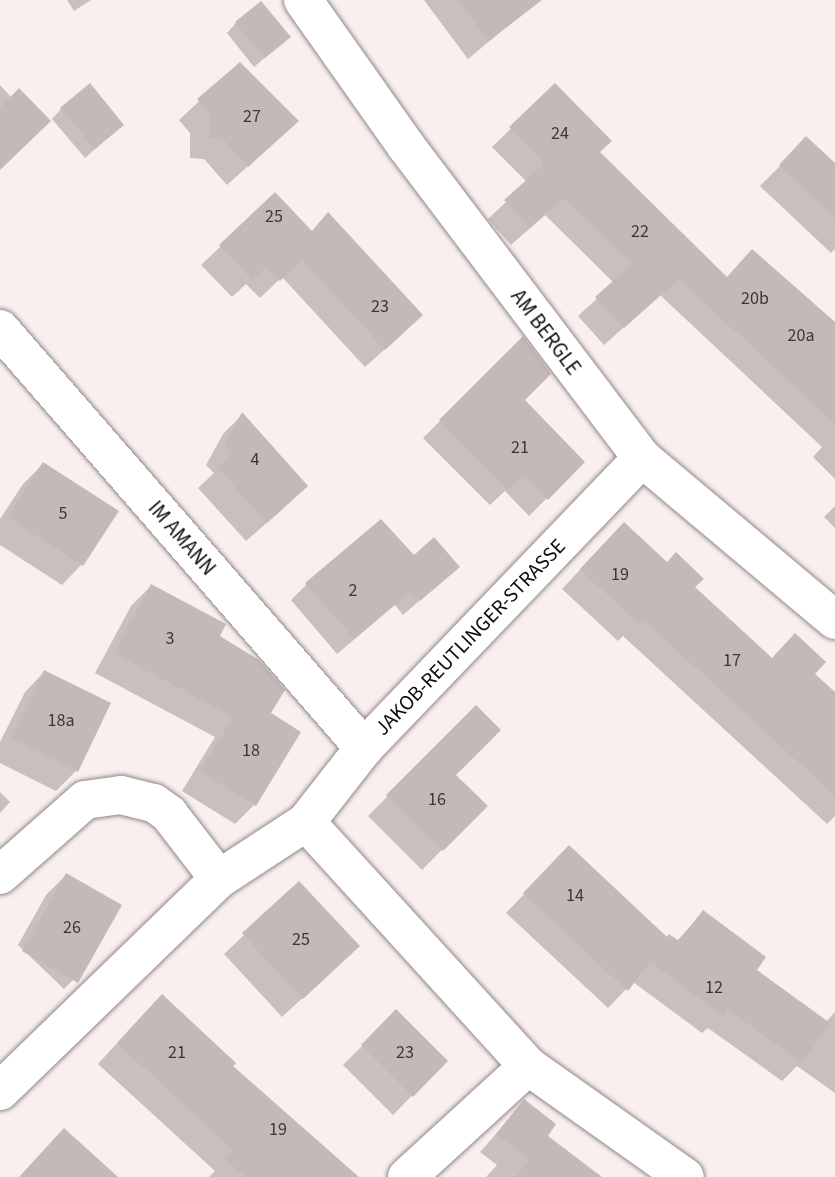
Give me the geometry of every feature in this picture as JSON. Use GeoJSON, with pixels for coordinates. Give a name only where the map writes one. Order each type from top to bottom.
{"type":"FeatureCollection","features":[{"type":"Feature","properties":{"kind":"street","name":"AM BERGLE"},"geometry":{"type":"LineString","coordinates":[[303,0],[406,146],[642,458],[835,620]]}},
{"type":"Feature","properties":{"kind":"street","name":"IM AMANN"},"geometry":{"type":"LineString","coordinates":[[0,329],[364,748]]}},
{"type":"Feature","properties":{"kind":"street","name":"JAKOB-REUTLINGER-STRASSE"},"geometry":{"type":"LineString","coordinates":[[0,1091],[219,879],[306,822],[364,748],[642,458]]}},
{"type":"Feature","properties":{"kind":"street"},"geometry":{"type":"LineString","coordinates":[[0,875],[85,800],[121,795],[154,803],[169,814],[219,879]]}},
{"type":"Feature","properties":{"kind":"street"},"geometry":{"type":"LineString","coordinates":[[306,822],[528,1066],[685,1177]]}},
{"type":"Feature","properties":{"kind":"street"},"geometry":{"type":"LineString","coordinates":[[407,1177],[528,1066]]}},
{"type":"Feature","properties":{"kind":"building"},"geometry":{"type":"Polygon","coordinates":[[[458,0],[542,0],[489,41],[458,0]]]}},
{"type":"Feature","properties":{"kind":"building"},"geometry":{"type":"Polygon","coordinates":[[[261,1],[291,37],[265,58],[235,22],[261,1]]]}},
{"type":"Feature","properties":{"kind":"building"},"geometry":{"type":"Polygon","coordinates":[[[240,62],[299,121],[248,167],[224,140],[209,138],[210,113],[197,99],[240,62]]]}},
{"type":"Feature","properties":{"kind":"building"},"geometry":{"type":"Polygon","coordinates":[[[90,83],[124,125],[95,149],[60,108],[90,83]]]}},
{"type":"Feature","properties":{"kind":"building"},"geometry":{"type":"Polygon","coordinates":[[[555,83],[612,141],[600,152],[727,277],[752,249],[835,322],[835,424],[679,279],[624,328],[595,297],[632,264],[564,198],[530,228],[504,200],[544,164],[509,127],[555,83]]]}},
{"type":"Feature","properties":{"kind":"building"},"geometry":{"type":"Polygon","coordinates":[[[19,88],[51,121],[0,170],[0,108],[19,88]]]}},
{"type":"Feature","properties":{"kind":"building"},"geometry":{"type":"Polygon","coordinates":[[[806,136],[835,163],[835,218],[779,165],[806,136]]]}},
{"type":"Feature","properties":{"kind":"building"},"geometry":{"type":"Polygon","coordinates":[[[275,192],[312,231],[328,212],[423,315],[385,350],[302,260],[280,281],[266,267],[252,280],[219,245],[275,192]]]}},
{"type":"Feature","properties":{"kind":"building"},"geometry":{"type":"Polygon","coordinates":[[[523,336],[551,374],[525,400],[585,462],[548,500],[523,475],[508,490],[439,420],[523,336]]]}},
{"type":"Feature","properties":{"kind":"building"},"geometry":{"type":"Polygon","coordinates":[[[242,412],[308,486],[267,523],[217,467],[233,453],[225,444],[242,412]]]}},
{"type":"Feature","properties":{"kind":"building"},"geometry":{"type":"Polygon","coordinates":[[[43,462],[119,511],[83,566],[7,517],[43,462]]]}},
{"type":"Feature","properties":{"kind":"building"},"geometry":{"type":"Polygon","coordinates":[[[381,519],[414,555],[434,537],[460,567],[420,601],[411,591],[354,639],[305,583],[381,519]]]}},
{"type":"Feature","properties":{"kind":"building"},"geometry":{"type":"Polygon","coordinates":[[[624,522],[667,562],[676,552],[704,579],[695,587],[772,658],[795,633],[826,662],[815,674],[835,692],[835,796],[643,619],[638,624],[580,569],[624,522]]]}},
{"type":"Feature","properties":{"kind":"building"},"geometry":{"type":"Polygon","coordinates":[[[151,584],[226,624],[220,636],[259,660],[285,690],[271,713],[301,732],[256,806],[200,771],[233,717],[114,653],[151,584]]]}},
{"type":"Feature","properties":{"kind":"building"},"geometry":{"type":"Polygon","coordinates":[[[44,670],[111,703],[78,772],[10,738],[44,670]]]}},
{"type":"Feature","properties":{"kind":"building"},"geometry":{"type":"Polygon","coordinates":[[[476,705],[501,730],[456,775],[488,806],[443,851],[386,795],[476,705]]]}},
{"type":"Feature","properties":{"kind":"building"},"geometry":{"type":"Polygon","coordinates":[[[569,845],[667,937],[669,934],[679,941],[703,910],[766,957],[757,970],[830,1023],[802,1063],[727,1009],[723,1016],[650,962],[628,991],[523,893],[569,845]]]}},
{"type":"Feature","properties":{"kind":"building"},"geometry":{"type":"Polygon","coordinates":[[[66,873],[122,905],[78,983],[22,951],[66,873]]]}},
{"type":"Feature","properties":{"kind":"building"},"geometry":{"type":"Polygon","coordinates":[[[299,881],[360,946],[303,999],[242,933],[299,881]]]}},
{"type":"Feature","properties":{"kind":"building"},"geometry":{"type":"Polygon","coordinates":[[[162,994],[236,1063],[233,1066],[359,1177],[246,1177],[225,1159],[233,1150],[117,1043],[162,994]]]}},
{"type":"Feature","properties":{"kind":"building"},"geometry":{"type":"Polygon","coordinates":[[[396,1009],[448,1061],[413,1097],[361,1045],[396,1009]]]}},
{"type":"Feature","properties":{"kind":"building"},"geometry":{"type":"Polygon","coordinates":[[[524,1099],[556,1124],[548,1136],[602,1177],[516,1177],[530,1159],[496,1134],[524,1099]]]}},
{"type":"Feature","properties":{"kind":"building"},"geometry":{"type":"Polygon","coordinates":[[[64,1128],[118,1177],[19,1177],[64,1128]]]}}]}
